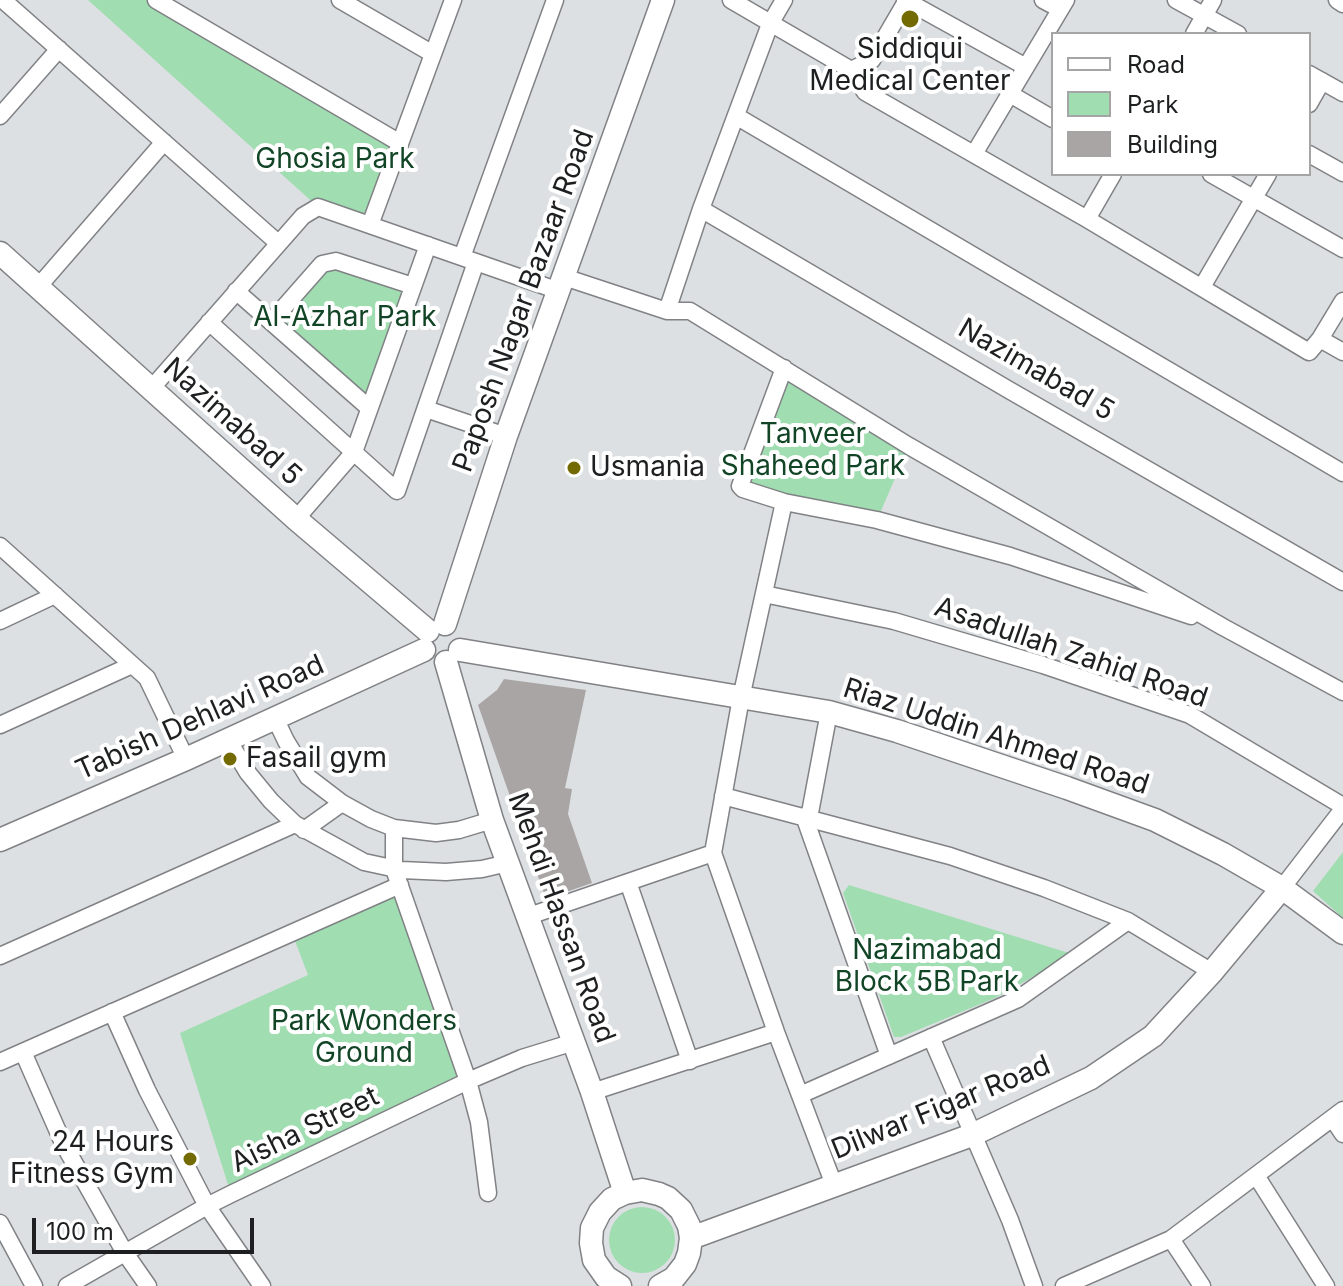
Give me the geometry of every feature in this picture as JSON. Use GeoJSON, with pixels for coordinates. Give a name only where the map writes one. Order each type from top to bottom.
{"type":"FeatureCollection","features":[{"type":"Feature","properties":{"kind":"street"},"geometry":{"type":"LineString","coordinates":[[3,0],[278,243]]}},
{"type":"Feature","properties":{"kind":"street"},"geometry":{"type":"LineString","coordinates":[[156,0],[400,143]]}},
{"type":"Feature","properties":{"kind":"street"},"geometry":{"type":"LineString","coordinates":[[340,0],[433,54]]}},
{"type":"Feature","properties":{"kind":"street"},"geometry":{"type":"LineString","coordinates":[[370,225],[453,0]]}},
{"type":"Feature","properties":{"kind":"street"},"geometry":{"type":"LineString","coordinates":[[209,322],[397,491],[426,409],[469,260],[555,0]]}},
{"type":"Feature","properties":{"kind":"street","name":"Paposh Nagar Bazaar Road"},"geometry":{"type":"LineString","coordinates":[[432,635],[663,0]]}},
{"type":"Feature","properties":{"kind":"street"},"geometry":{"type":"LineString","coordinates":[[731,0],[851,70],[865,92],[1087,219],[1309,352],[1343,301]]}},
{"type":"Feature","properties":{"kind":"street"},"geometry":{"type":"LineString","coordinates":[[667,311],[701,209],[770,24],[784,0]]}},
{"type":"Feature","properties":{"kind":"street"},"geometry":{"type":"LineString","coordinates":[[851,70],[872,60],[906,0],[1026,67]]}},
{"type":"Feature","properties":{"kind":"street"},"geometry":{"type":"LineString","coordinates":[[974,154],[1063,5],[1043,0]]}},
{"type":"Feature","properties":{"kind":"street"},"geometry":{"type":"LineString","coordinates":[[1176,0],[1234,32]]}},
{"type":"Feature","properties":{"kind":"street"},"geometry":{"type":"LineString","coordinates":[[1195,32],[1213,0]]}},
{"type":"Feature","properties":{"kind":"street"},"geometry":{"type":"LineString","coordinates":[[1337,0],[1343,4]]}},
{"type":"Feature","properties":{"kind":"street"},"geometry":{"type":"LineString","coordinates":[[0,116],[59,49]]}},
{"type":"Feature","properties":{"kind":"street"},"geometry":{"type":"LineString","coordinates":[[1316,78],[1343,93]]}},
{"type":"Feature","properties":{"kind":"street"},"geometry":{"type":"LineString","coordinates":[[1010,94],[1051,118]]}},
{"type":"Feature","properties":{"kind":"street"},"geometry":{"type":"LineString","coordinates":[[736,116],[1343,473]]}},
{"type":"Feature","properties":{"kind":"street"},"geometry":{"type":"LineString","coordinates":[[38,287],[164,142]]}},
{"type":"Feature","properties":{"kind":"street"},"geometry":{"type":"LineString","coordinates":[[1311,155],[1343,173]]}},
{"type":"Feature","properties":{"kind":"street"},"geometry":{"type":"LineString","coordinates":[[1087,219],[1112,176]]}},
{"type":"Feature","properties":{"kind":"street"},"geometry":{"type":"LineString","coordinates":[[1215,176],[1343,249]]}},
{"type":"Feature","properties":{"kind":"street"},"geometry":{"type":"LineString","coordinates":[[1202,287],[1267,176]]}},
{"type":"Feature","properties":{"kind":"street"},"geometry":{"type":"LineString","coordinates":[[150,390],[278,243],[303,216],[318,207],[469,260],[667,311],[690,311],[909,446],[1223,627],[1343,692]]}},
{"type":"Feature","properties":{"kind":"street","name":"Nazimabad 5"},"geometry":{"type":"LineString","coordinates":[[701,209],[1343,582]]}},
{"type":"Feature","properties":{"kind":"street"},"geometry":{"type":"LineString","coordinates":[[296,519],[354,452],[428,245]]}},
{"type":"Feature","properties":{"kind":"street","name":"Nazimabad 5"},"geometry":{"type":"LineString","coordinates":[[0,253],[150,390],[432,635]]}},
{"type":"Feature","properties":{"kind":"street"},"geometry":{"type":"LineString","coordinates":[[271,322],[322,264],[336,261],[413,286]]}},
{"type":"Feature","properties":{"kind":"street"},"geometry":{"type":"LineString","coordinates":[[236,291],[369,408]]}},
{"type":"Feature","properties":{"kind":"street"},"geometry":{"type":"LineString","coordinates":[[1320,339],[1343,352]]}},
{"type":"Feature","properties":{"kind":"street"},"geometry":{"type":"LineString","coordinates":[[784,368],[740,486],[743,489],[784,502],[877,520],[1010,556],[1223,627]]}},
{"type":"Feature","properties":{"kind":"street"},"geometry":{"type":"LineString","coordinates":[[426,409],[506,436]]}},
{"type":"Feature","properties":{"kind":"street"},"geometry":{"type":"LineString","coordinates":[[784,502],[741,698],[713,853],[834,1185]]}},
{"type":"Feature","properties":{"kind":"street"},"geometry":{"type":"LineString","coordinates":[[0,546],[147,678],[186,759]]}},
{"type":"Feature","properties":{"kind":"street","name":"Asadullah Zahid Road"},"geometry":{"type":"LineString","coordinates":[[764,594],[894,621],[1043,665],[1190,715],[1343,808]]}},
{"type":"Feature","properties":{"kind":"street"},"geometry":{"type":"LineString","coordinates":[[0,621],[55,595]]}},
{"type":"Feature","properties":{"kind":"street","name":"Mehdi Hassan Road"},"geometry":{"type":"LineString","coordinates":[[432,635],[451,626],[459,634],[461,645],[453,656],[492,820],[592,1092],[625,1193]]}},
{"type":"Feature","properties":{"kind":"street","name":"Riaz Uddin Ahmed Road"},"geometry":{"type":"LineString","coordinates":[[432,635],[433,660],[453,656],[741,698],[829,712],[897,731],[1155,820],[1282,888],[1343,933]]}},
{"type":"Feature","properties":{"kind":"street","name":"Tabish Dehlavi Road"},"geometry":{"type":"LineString","coordinates":[[0,840],[275,718],[432,635]]}},
{"type":"Feature","properties":{"kind":"street"},"geometry":{"type":"LineString","coordinates":[[0,725],[132,665]]}},
{"type":"Feature","properties":{"kind":"street"},"geometry":{"type":"LineString","coordinates":[[829,712],[806,817],[889,1056]]}},
{"type":"Feature","properties":{"kind":"street"},"geometry":{"type":"LineString","coordinates":[[275,718],[308,777],[342,803],[371,819],[394,828],[436,833],[492,820]]}},
{"type":"Feature","properties":{"kind":"street"},"geometry":{"type":"LineString","coordinates":[[228,740],[248,773],[271,801],[299,827],[364,862],[394,869],[446,872],[508,863]]}},
{"type":"Feature","properties":{"kind":"street"},"geometry":{"type":"LineString","coordinates":[[723,796],[950,856],[1044,888],[1128,921],[1212,972]]}},
{"type":"Feature","properties":{"kind":"street"},"geometry":{"type":"LineString","coordinates":[[0,956],[299,827],[342,803]]}},
{"type":"Feature","properties":{"kind":"street","name":"Dilwar Figar Road"},"geometry":{"type":"LineString","coordinates":[[691,1238],[972,1135],[1091,1078],[1153,1036],[1212,972],[1282,888],[1343,808]]}},
{"type":"Feature","properties":{"kind":"street"},"geometry":{"type":"LineString","coordinates":[[394,828],[394,869],[468,1081],[479,1122],[488,1193]]}},
{"type":"Feature","properties":{"kind":"street"},"geometry":{"type":"LineString","coordinates":[[529,916],[713,853]]}},
{"type":"Feature","properties":{"kind":"street"},"geometry":{"type":"LineString","coordinates":[[628,882],[690,1061]]}},
{"type":"Feature","properties":{"kind":"street"},"geometry":{"type":"LineString","coordinates":[[0,1062],[400,885]]}},
{"type":"Feature","properties":{"kind":"street"},"geometry":{"type":"LineString","coordinates":[[800,1095],[1018,999],[1128,921]]}},
{"type":"Feature","properties":{"kind":"street"},"geometry":{"type":"LineString","coordinates":[[112,1012],[147,1090],[207,1206],[262,1286]]}},
{"type":"Feature","properties":{"kind":"street"},"geometry":{"type":"LineString","coordinates":[[592,1092],[776,1032]]}},
{"type":"Feature","properties":{"kind":"street"},"geometry":{"type":"LineString","coordinates":[[931,1037],[1010,1220],[1034,1286]]}},
{"type":"Feature","properties":{"kind":"street","name":"Aisha Street"},"geometry":{"type":"LineString","coordinates":[[67,1286],[207,1206],[468,1081],[522,1058],[574,1042]]}},
{"type":"Feature","properties":{"kind":"street"},"geometry":{"type":"LineString","coordinates":[[23,1052],[63,1143],[125,1253],[148,1286]]}},
{"type":"Feature","properties":{"kind":"street"},"geometry":{"type":"LineString","coordinates":[[1064,1286],[1171,1239],[1338,1114],[1343,1134]]}},
{"type":"Feature","properties":{"kind":"street"},"geometry":{"type":"LineString","coordinates":[[1257,1177],[1326,1286]]}},
{"type":"Feature","properties":{"kind":"street"},"geometry":{"type":"LineString","coordinates":[[608,1283],[594,1260],[592,1228],[600,1212],[612,1199],[642,1190],[668,1198],[681,1210],[689,1226],[691,1238],[685,1264],[674,1278],[660,1286]]}},
{"type":"Feature","properties":{"kind":"street"},"geometry":{"type":"LineString","coordinates":[[0,1223],[34,1286]]}},
{"type":"Feature","properties":{"kind":"street"},"geometry":{"type":"LineString","coordinates":[[1171,1239],[1202,1286]]}},
{"type":"Feature","properties":{"kind":"green space","name":"Ghosia Park"},"geometry":{"type":"Polygon","coordinates":[[[88,0],[156,0],[400,143],[370,225],[318,207],[88,0]]]}},
{"type":"Feature","properties":{"kind":"green space","name":"Al-Azhar Park"},"geometry":{"type":"Polygon","coordinates":[[[322,264],[413,286],[369,408],[271,322],[322,264]]]}},
{"type":"Feature","properties":{"kind":"green space","name":"Tanveer Shaheed Park"},"geometry":{"type":"Polygon","coordinates":[[[784,368],[909,446],[877,520],[740,486],[784,368]]]}},
{"type":"Feature","properties":{"kind":"green space"},"geometry":{"type":"Polygon","coordinates":[[[1343,852],[1343,918],[1313,891],[1343,852]]]}},
{"type":"Feature","properties":{"kind":"green space","name":"Park Wonders Ground"},"geometry":{"type":"Polygon","coordinates":[[[400,885],[468,1081],[231,1194],[180,1033],[308,975],[292,933],[400,885]]]}},
{"type":"Feature","properties":{"kind":"green space","name":"Nazimabad Block 5B Park"},"geometry":{"type":"Polygon","coordinates":[[[849,885],[1069,953],[995,998],[901,1037],[894,1037],[843,893],[849,885]]]}},
{"type":"Feature","properties":{"kind":"green space"},"geometry":{"type":"Polygon","coordinates":[[[642,1207],[655,1210],[665,1217],[672,1227],[675,1240],[672,1253],[665,1263],[655,1270],[642,1273],[629,1270],[619,1263],[612,1253],[609,1240],[612,1227],[619,1217],[629,1210],[642,1207]]]}},
{"type":"Feature","properties":{"kind":"building"},"geometry":{"type":"Polygon","coordinates":[[[504,679],[586,690],[565,788],[572,789],[568,814],[592,883],[546,899],[478,705],[497,690],[504,679]]]}},
{"type":"Feature","properties":{"kind":"place","name":"Siddiqui Medical Center"},"geometry":{"type":"Point","coordinates":[910,19]}},
{"type":"Feature","properties":{"kind":"place","name":"Usmania"},"geometry":{"type":"Point","coordinates":[574,468]}},
{"type":"Feature","properties":{"kind":"place","name":"Fasail gym"},"geometry":{"type":"Point","coordinates":[230,759]}},
{"type":"Feature","properties":{"kind":"place","name":"24 Hours Fitness Gym"},"geometry":{"type":"Point","coordinates":[190,1159]}}]}
